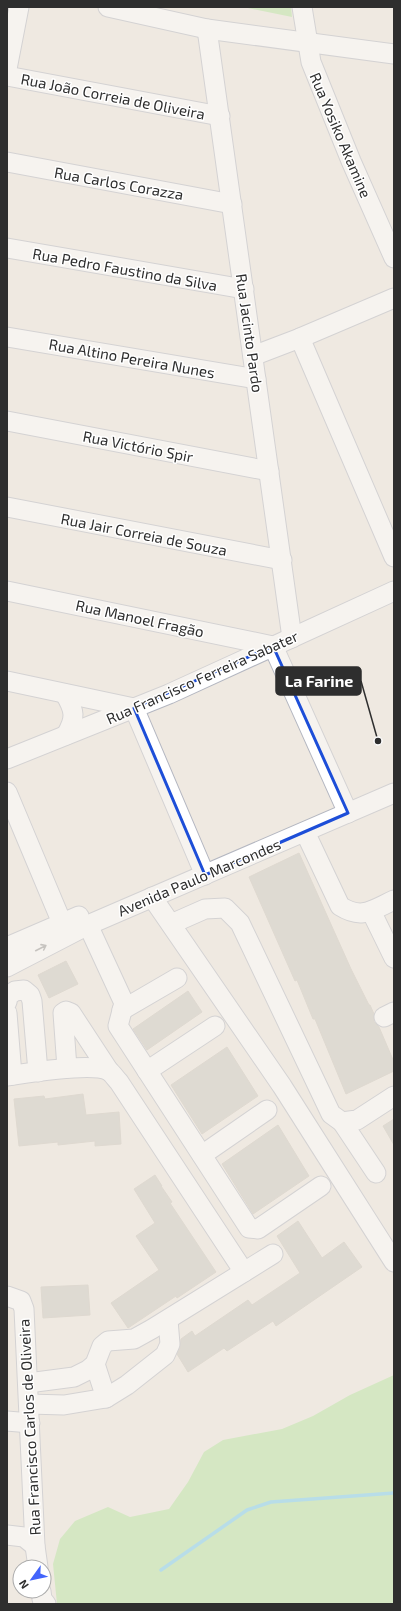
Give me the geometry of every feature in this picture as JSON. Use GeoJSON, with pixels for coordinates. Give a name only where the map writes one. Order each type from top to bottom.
{"type":"FeatureCollection","features":[{"type":"Feature","properties":{"kind":"street"},"geometry":{"type":"LineString","coordinates":[[7,69],[19,7]]}},
{"type":"Feature","properties":{"kind":"street"},"geometry":{"type":"LineString","coordinates":[[108,7],[207,28],[394,54]]}},
{"type":"Feature","properties":{"kind":"street","name":"Rua Yosiko Akamine"},"geometry":{"type":"LineString","coordinates":[[302,7],[311,62],[351,161],[394,258]]}},
{"type":"Feature","properties":{"kind":"street","name":"Rua Jacinto Pardo"},"geometry":{"type":"LineString","coordinates":[[207,28],[292,638]]}},
{"type":"Feature","properties":{"kind":"street","name":"Rua João Correia de Oliveira"},"geometry":{"type":"LineString","coordinates":[[7,76],[220,116]]}},
{"type":"Feature","properties":{"kind":"street","name":"Rua Carlos Corazza"},"geometry":{"type":"LineString","coordinates":[[7,162],[232,204]]}},
{"type":"Feature","properties":{"kind":"street","name":"Rua Pedro Faustino da Silva"},"geometry":{"type":"LineString","coordinates":[[7,248],[244,289]]}},
{"type":"Feature","properties":{"kind":"street"},"geometry":{"type":"LineString","coordinates":[[253,356],[300,338],[394,298]]}},
{"type":"Feature","properties":{"kind":"street","name":"Rua Altino Pereira Nunes"},"geometry":{"type":"LineString","coordinates":[[7,337],[256,379]]}},
{"type":"Feature","properties":{"kind":"street"},"geometry":{"type":"LineString","coordinates":[[300,338],[394,557]]}},
{"type":"Feature","properties":{"kind":"street","name":"Rua Victório Spir"},"geometry":{"type":"LineString","coordinates":[[7,421],[269,471]]}},
{"type":"Feature","properties":{"kind":"street","name":"Rua Jair Correia de Souza"},"geometry":{"type":"LineString","coordinates":[[7,507],[282,560]]}},
{"type":"Feature","properties":{"kind":"street","name":"Rua Francisco Ferreira Sabater"},"geometry":{"type":"LineString","coordinates":[[7,759],[169,694],[394,590]]}},
{"type":"Feature","properties":{"kind":"street","name":"Rua Manoel Fragão"},"geometry":{"type":"LineString","coordinates":[[7,591],[273,646]]}},
{"type":"Feature","properties":{"kind":"street"},"geometry":{"type":"LineString","coordinates":[[273,646],[346,808]]}},
{"type":"Feature","properties":{"kind":"street"},"geometry":{"type":"LineString","coordinates":[[7,681],[134,708],[202,870]]}},
{"type":"Feature","properties":{"kind":"street"},"geometry":{"type":"LineString","coordinates":[[65,694],[71,704],[73,714],[73,723],[66,735]]}},
{"type":"Feature","properties":{"kind":"street"},"geometry":{"type":"LineString","coordinates":[[7,792],[62,923]]}},
{"type":"Feature","properties":{"kind":"street","name":"Avenida Paulo Marcondes"},"geometry":{"type":"LineString","coordinates":[[7,967],[88,925],[152,897],[202,870],[346,808],[393,793]]}},
{"type":"Feature","properties":{"kind":"street","name":"Avenida Paulo Marcondes"},"geometry":{"type":"LineString","coordinates":[[7,948],[62,923],[305,832],[346,808]]}},
{"type":"Feature","properties":{"kind":"street"},"geometry":{"type":"LineString","coordinates":[[305,832],[340,906],[350,913],[359,914],[394,900]]}},
{"type":"Feature","properties":{"kind":"street"},"geometry":{"type":"LineString","coordinates":[[152,897],[282,1086],[394,1262]]}},
{"type":"Feature","properties":{"kind":"street"},"geometry":{"type":"LineString","coordinates":[[171,924],[205,910],[225,908],[240,923],[331,1114],[342,1122],[376,1173]]}},
{"type":"Feature","properties":{"kind":"street"},"geometry":{"type":"LineString","coordinates":[[372,910],[394,958]]}},
{"type":"Feature","properties":{"kind":"street"},"geometry":{"type":"LineString","coordinates":[[88,925],[124,1003],[118,1026],[249,1228],[258,1229],[321,1186]]}},
{"type":"Feature","properties":{"kind":"street"},"geometry":{"type":"LineString","coordinates":[[122,1010],[177,978]]}},
{"type":"Feature","properties":{"kind":"street"},"geometry":{"type":"LineString","coordinates":[[7,1002],[8,996],[15,991],[24,990],[30,995],[32,1001],[38,1072]]}},
{"type":"Feature","properties":{"kind":"street"},"geometry":{"type":"LineString","coordinates":[[67,1068],[63,1013],[66,1011],[71,1013],[109,1071],[119,1082],[244,1272]]}},
{"type":"Feature","properties":{"kind":"street"},"geometry":{"type":"LineString","coordinates":[[7,1013],[10,1076],[67,1068],[92,1067],[109,1071]]}},
{"type":"Feature","properties":{"kind":"street"},"geometry":{"type":"LineString","coordinates":[[147,1071],[215,1026]]}},
{"type":"Feature","properties":{"kind":"street"},"geometry":{"type":"LineString","coordinates":[[342,1122],[357,1120],[394,1096]]}},
{"type":"Feature","properties":{"kind":"street"},"geometry":{"type":"LineString","coordinates":[[202,1155],[267,1110]]}},
{"type":"Feature","properties":{"kind":"street"},"geometry":{"type":"LineString","coordinates":[[28,1383],[74,1377],[88,1370],[95,1364],[102,1346],[108,1341],[134,1339],[168,1320],[273,1254]]}},
{"type":"Feature","properties":{"kind":"street","name":"Rua Francisco Carlos de Oliveira"},"geometry":{"type":"LineString","coordinates":[[7,1296],[21,1302],[24,1309],[37,1559]]}},
{"type":"Feature","properties":{"kind":"street"},"geometry":{"type":"LineString","coordinates":[[29,1404],[64,1405],[106,1398],[127,1385],[165,1355],[170,1344],[168,1320]]}},
{"type":"Feature","properties":{"kind":"street"},"geometry":{"type":"LineString","coordinates":[[95,1364],[106,1398]]}},
{"type":"Feature","properties":{"kind":"street"},"geometry":{"type":"LineString","coordinates":[[7,1421],[30,1423]]}},
{"type":"Feature","properties":{"kind":"street"},"geometry":{"type":"LineString","coordinates":[[7,1535],[24,1537],[35,1546]]}},
{"type":"Feature","properties":{"kind":"highlighted area"},"geometry":{"type":"Polygon","coordinates":[[[273,646],[348,813],[205,875],[134,708],[273,646]]]}},
{"type":"Feature","properties":{"kind":"green space"},"geometry":{"type":"Polygon","coordinates":[[[243,7],[291,7],[292,17],[243,7]]]}},
{"type":"Feature","properties":{"kind":"green space"},"geometry":{"type":"Polygon","coordinates":[[[394,1375],[394,1604],[57,1604],[53,1564],[60,1539],[75,1521],[108,1507],[130,1517],[169,1509],[188,1482],[204,1452],[223,1440],[282,1429],[313,1416],[350,1395],[394,1375]]]}},
{"type":"Feature","properties":{"kind":"building"},"geometry":{"type":"Polygon","coordinates":[[[299,853],[351,969],[370,1005],[374,1014],[374,1022],[379,1027],[394,1062],[394,1071],[346,1094],[315,1019],[313,1019],[297,980],[295,981],[249,877],[299,853]]]}},
{"type":"Feature","properties":{"kind":"building"},"geometry":{"type":"Polygon","coordinates":[[[66,961],[78,984],[49,998],[38,975],[66,961]]]}},
{"type":"Feature","properties":{"kind":"building"},"geometry":{"type":"Polygon","coordinates":[[[188,991],[202,1012],[147,1050],[133,1029],[188,991]]]}},
{"type":"Feature","properties":{"kind":"building"},"geometry":{"type":"Polygon","coordinates":[[[227,1047],[258,1096],[202,1134],[171,1085],[227,1047]]]}},
{"type":"Feature","properties":{"kind":"building"},"geometry":{"type":"Polygon","coordinates":[[[83,1094],[86,1115],[119,1112],[121,1144],[95,1146],[95,1141],[58,1145],[58,1142],[19,1146],[14,1099],[44,1096],[45,1099],[83,1094]]]}},
{"type":"Feature","properties":{"kind":"building"},"geometry":{"type":"Polygon","coordinates":[[[394,1119],[394,1145],[383,1126],[394,1119]]]}},
{"type":"Feature","properties":{"kind":"building"},"geometry":{"type":"Polygon","coordinates":[[[278,1125],[309,1176],[253,1214],[222,1164],[278,1125]]]}},
{"type":"Feature","properties":{"kind":"building"},"geometry":{"type":"Polygon","coordinates":[[[155,1175],[172,1202],[170,1203],[216,1272],[177,1298],[176,1296],[128,1328],[111,1303],[159,1270],[136,1236],[155,1223],[134,1189],[155,1175]]]}},
{"type":"Feature","properties":{"kind":"building"},"geometry":{"type":"Polygon","coordinates":[[[298,1221],[322,1258],[344,1242],[362,1267],[276,1326],[273,1321],[227,1351],[224,1348],[188,1372],[177,1354],[180,1348],[181,1339],[192,1331],[195,1336],[248,1300],[252,1305],[300,1273],[277,1236],[298,1221]]]}},
{"type":"Feature","properties":{"kind":"building"},"geometry":{"type":"Polygon","coordinates":[[[88,1285],[90,1315],[43,1318],[41,1287],[88,1285]]]}},
{"type":"Feature","properties":{"kind":"waterway"},"geometry":{"type":"LineString","coordinates":[[161,1570],[247,1510],[271,1502],[394,1493]]}},
{"type":"Feature","properties":{"kind":"place","name":"La Farine"},"geometry":{"type":"Point","coordinates":[378,741]}}]}
